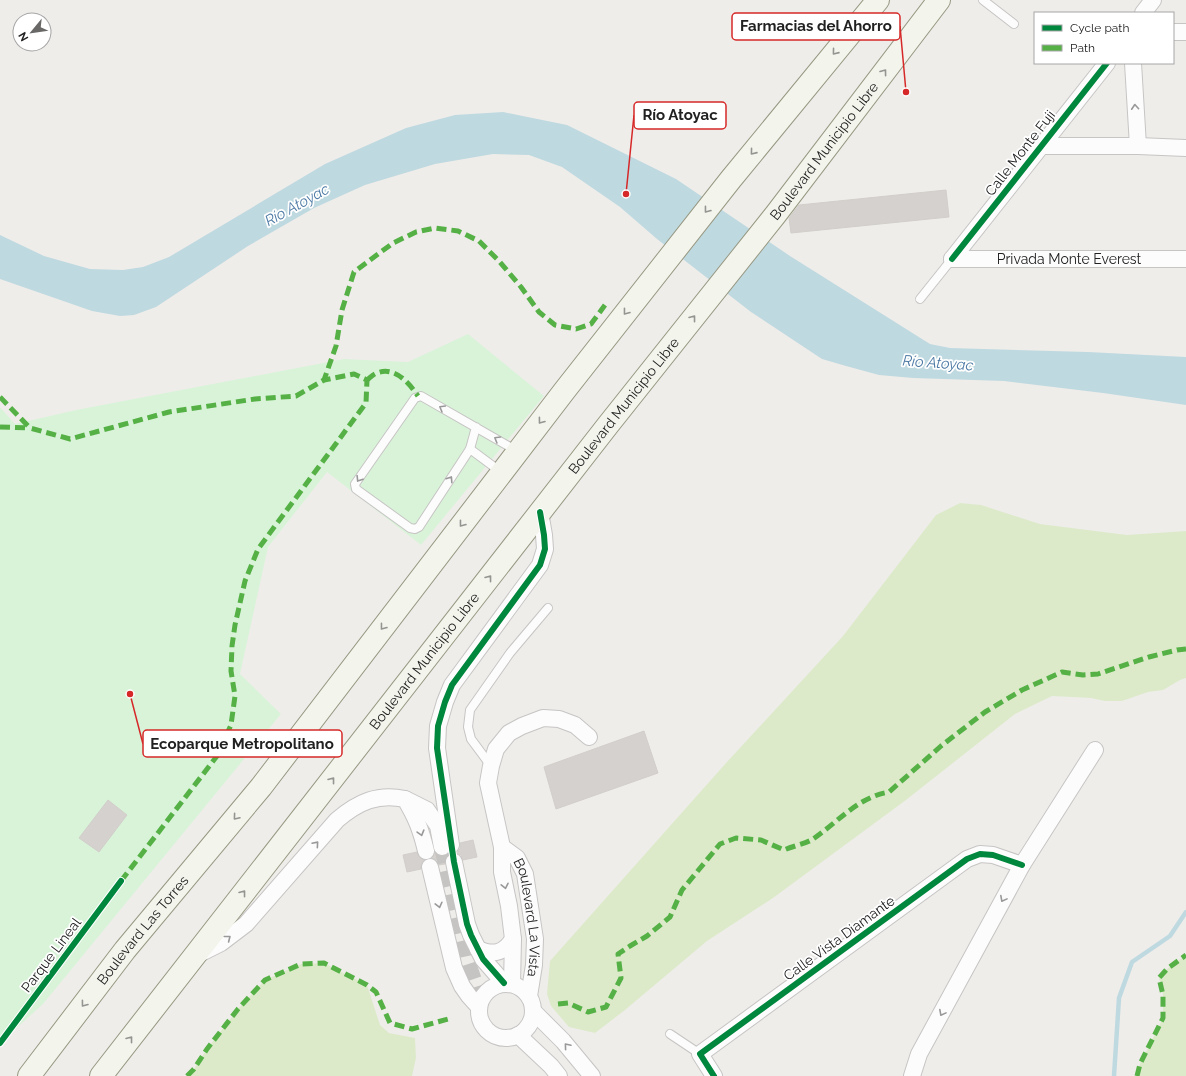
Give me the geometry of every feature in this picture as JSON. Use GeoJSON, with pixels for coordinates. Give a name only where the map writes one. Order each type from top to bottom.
{"type":"FeatureCollection","features":[{"type":"Feature","properties":{"kind":"main road"},"geometry":{"type":"LineString","coordinates":[[502,472],[731,179],[878,0]]}},
{"type":"Feature","properties":{"kind":"main road","name":"Boulevard Municipio Libre"},"geometry":{"type":"LineString","coordinates":[[194,957],[608,425],[776,214],[940,0]]}},
{"type":"Feature","properties":{"kind":"main road","name":"Boulevard Las Torres"},"geometry":{"type":"LineString","coordinates":[[29,1076],[125,950],[261,787],[502,472]]}},
{"type":"Feature","properties":{"kind":"main road"},"geometry":{"type":"LineString","coordinates":[[104,1074],[194,957]]}},
{"type":"Feature","properties":{"kind":"street"},"geometry":{"type":"LineString","coordinates":[[1174,32],[1186,32]]}},
{"type":"Feature","properties":{"kind":"street","name":"Calle Monte Fuji"},"geometry":{"type":"LineString","coordinates":[[952,259],[1106,64]]}},
{"type":"Feature","properties":{"kind":"street"},"geometry":{"type":"LineString","coordinates":[[1133,64],[1138,146]]}},
{"type":"Feature","properties":{"kind":"street"},"geometry":{"type":"LineString","coordinates":[[1040,146],[1138,146],[1186,148]]}},
{"type":"Feature","properties":{"kind":"street","name":"Privada Monte Everest"},"geometry":{"type":"LineString","coordinates":[[952,259],[1186,259]]}},
{"type":"Feature","properties":{"kind":"street"},"geometry":{"type":"LineString","coordinates":[[194,957],[221,943],[246,924],[337,820],[347,811],[370,799],[394,797],[405,799],[427,810],[438,826],[447,846],[437,748],[438,726],[452,685],[540,565],[545,549],[540,512]]}},
{"type":"Feature","properties":{"kind":"street","name":"Boulevard La Vista"},"geometry":{"type":"LineString","coordinates":[[508,983],[513,939],[509,906],[502,872],[502,847],[488,783],[496,749],[509,733],[543,718],[559,718],[575,725],[589,737]]}},
{"type":"Feature","properties":{"kind":"street"},"geometry":{"type":"LineString","coordinates":[[912,1076],[919,1054],[1022,865],[1095,750]]}},
{"type":"Feature","properties":{"kind":"street"},"geometry":{"type":"LineString","coordinates":[[405,799],[415,815],[426,850]]}},
{"type":"Feature","properties":{"kind":"street","name":"Boulevard La Vista"},"geometry":{"type":"LineString","coordinates":[[502,847],[517,858],[525,874],[535,939],[534,964],[529,996]]}},
{"type":"Feature","properties":{"kind":"street","name":"Calle Vista Diamante"},"geometry":{"type":"LineString","coordinates":[[700,1054],[968,859],[980,854],[993,854],[1022,865]]}},
{"type":"Feature","properties":{"kind":"street","name":"Boulevard La Vista"},"geometry":{"type":"LineString","coordinates":[[454,862],[471,935],[483,959],[508,983]]}},
{"type":"Feature","properties":{"kind":"street"},"geometry":{"type":"LineString","coordinates":[[430,867],[454,968],[462,986],[478,1006]]}},
{"type":"Feature","properties":{"kind":"street"},"geometry":{"type":"LineString","coordinates":[[478,949],[486,953],[502,951],[509,946],[513,939]]}},
{"type":"Feature","properties":{"kind":"street"},"geometry":{"type":"LineString","coordinates":[[534,1011],[529,1025],[518,1036],[506,1038],[495,1036],[485,1029],[479,1018],[478,1006],[483,995],[492,986],[508,983],[522,988],[529,996],[534,1011],[563,1041],[592,1076]]}},
{"type":"Feature","properties":{"kind":"street"},"geometry":{"type":"LineString","coordinates":[[518,1036],[551,1066],[559,1076]]}},
{"type":"Feature","properties":{"kind":"street"},"geometry":{"type":"LineString","coordinates":[[700,1054],[714,1076]]}},
{"type":"Feature","properties":{"kind":"lane"},"geometry":{"type":"LineString","coordinates":[[983,0],[1014,24]]}},
{"type":"Feature","properties":{"kind":"lane","name":"Calle Monte Fuji"},"geometry":{"type":"LineString","coordinates":[[920,299],[952,259]]}},
{"type":"Feature","properties":{"kind":"lane"},"geometry":{"type":"LineString","coordinates":[[476,427],[470,449],[419,527],[415,529],[410,528],[356,489],[355,484],[415,398],[418,396],[421,396],[476,427],[518,451]]}},
{"type":"Feature","properties":{"kind":"lane"},"geometry":{"type":"LineString","coordinates":[[470,449],[502,472]]}},
{"type":"Feature","properties":{"kind":"lane"},"geometry":{"type":"LineString","coordinates":[[491,766],[471,739],[468,727],[470,710],[510,653],[548,608]]}},
{"type":"Feature","properties":{"kind":"lane"},"geometry":{"type":"LineString","coordinates":[[670,1034],[700,1054]]}},
{"type":"Feature","properties":{"kind":"green space"},"geometry":{"type":"Polygon","coordinates":[[[468,334],[544,396],[421,545],[327,472],[268,547],[240,674],[281,714],[43,1004],[0,1043],[0,407],[15,424],[76,410],[344,359],[408,362],[468,334]]]}},
{"type":"Feature","properties":{"kind":"green space"},"geometry":{"type":"Polygon","coordinates":[[[960,503],[981,505],[1040,524],[1127,535],[1186,531],[1186,678],[1163,690],[1148,692],[1122,701],[1105,701],[1091,698],[1052,696],[1015,714],[906,800],[773,898],[707,941],[625,1010],[595,1033],[569,1027],[551,1006],[547,994],[550,961],[726,763],[843,636],[936,515],[960,503]]]}},
{"type":"Feature","properties":{"kind":"green space"},"geometry":{"type":"Polygon","coordinates":[[[1186,955],[1186,1076],[1137,1076],[1140,1064],[1163,1018],[1163,995],[1159,978],[1167,969],[1186,955]]]}},
{"type":"Feature","properties":{"kind":"green space"},"geometry":{"type":"Polygon","coordinates":[[[324,963],[367,985],[380,1025],[389,1033],[415,1038],[416,1058],[412,1076],[187,1076],[194,1069],[207,1049],[238,1009],[265,980],[301,964],[324,963]]]}},
{"type":"Feature","properties":{"kind":"water"},"geometry":{"type":"Polygon","coordinates":[[[503,112],[567,125],[676,179],[790,256],[930,344],[950,348],[1088,352],[1186,357],[1186,405],[1004,381],[913,378],[879,375],[822,359],[751,312],[657,239],[620,207],[562,167],[529,155],[493,154],[435,164],[365,185],[314,208],[248,246],[156,307],[134,315],[120,316],[92,311],[0,279],[0,235],[44,256],[90,269],[123,270],[143,267],[169,257],[325,164],[406,128],[455,115],[503,112]]]}},
{"type":"Feature","properties":{"kind":"building"},"geometry":{"type":"Polygon","coordinates":[[[946,190],[949,217],[791,233],[789,218],[799,205],[946,190]]]}},
{"type":"Feature","properties":{"kind":"building"},"geometry":{"type":"Polygon","coordinates":[[[644,731],[658,773],[556,809],[544,767],[644,731]]]}},
{"type":"Feature","properties":{"kind":"building"},"geometry":{"type":"Polygon","coordinates":[[[108,800],[127,815],[99,852],[79,838],[108,800]]]}},
{"type":"Feature","properties":{"kind":"building"},"geometry":{"type":"Polygon","coordinates":[[[473,840],[477,857],[463,860],[461,855],[456,853],[460,849],[460,843],[473,840]]]}},
{"type":"Feature","properties":{"kind":"building"},"geometry":{"type":"Polygon","coordinates":[[[417,852],[419,857],[424,860],[421,864],[421,869],[407,872],[403,855],[417,852]]]}},
{"type":"Feature","properties":{"kind":"building"},"geometry":{"type":"Polygon","coordinates":[[[435,853],[439,856],[449,854],[445,859],[445,864],[439,865],[437,860],[432,858],[435,853]]]}},
{"type":"Feature","properties":{"kind":"waterway"},"geometry":{"type":"LineString","coordinates":[[1114,1076],[1119,998],[1132,962],[1170,936],[1186,912]]}},
{"type":"Feature","properties":{"kind":"tunnel"},"geometry":{"type":"LineString","coordinates":[[442,847],[467,960],[481,1001]]}},
{"type":"Feature","properties":{"kind":"marked path"},"geometry":{"type":"LineString","coordinates":[[0,397],[30,428],[70,439],[169,412],[255,399],[296,396],[324,380],[336,346],[342,310],[354,272],[393,243],[416,232],[435,228],[458,231],[479,241],[499,261],[521,287],[539,312],[555,325],[576,329],[591,324],[605,305]]}},
{"type":"Feature","properties":{"kind":"marked path"},"geometry":{"type":"LineString","coordinates":[[367,380],[373,375],[384,371],[390,372],[406,381],[418,396]]}},
{"type":"Feature","properties":{"kind":"marked path"},"geometry":{"type":"LineString","coordinates":[[121,881],[217,756],[231,725],[235,696],[231,671],[235,625],[245,581],[258,549],[366,403],[367,380],[354,374],[324,380]]}},
{"type":"Feature","properties":{"kind":"marked path"},"geometry":{"type":"LineString","coordinates":[[0,427],[30,428]]}},
{"type":"Feature","properties":{"kind":"marked path"},"geometry":{"type":"LineString","coordinates":[[558,1004],[568,1003],[588,1012],[606,1007],[621,978],[618,954],[647,936],[670,917],[682,890],[720,844],[736,838],[761,840],[784,850],[806,842],[813,839],[858,805],[868,799],[889,792],[941,746],[985,712],[1022,690],[1062,672],[1083,675],[1098,674],[1149,657],[1186,649]]}},
{"type":"Feature","properties":{"kind":"marked path"},"geometry":{"type":"LineString","coordinates":[[1137,1076],[1140,1064],[1163,1018],[1163,995],[1159,978],[1167,969],[1186,955]]}},
{"type":"Feature","properties":{"kind":"marked path"},"geometry":{"type":"LineString","coordinates":[[187,1076],[194,1069],[207,1049],[238,1009],[265,980],[301,964],[324,963],[367,985],[376,992],[390,1023],[412,1029],[448,1019]]}},
{"type":"Feature","properties":{"kind":"cycle path"},"geometry":{"type":"LineString","coordinates":[[952,259],[1106,64]]}},
{"type":"Feature","properties":{"kind":"cycle path"},"geometry":{"type":"LineString","coordinates":[[504,983],[483,959],[467,924],[454,862],[437,748],[438,726],[452,685],[540,565],[545,549],[540,512]]}},
{"type":"Feature","properties":{"kind":"cycle path"},"geometry":{"type":"LineString","coordinates":[[714,1076],[700,1054],[967,859],[980,854],[993,855],[1022,865]]}},
{"type":"Feature","properties":{"kind":"cycle path","name":"Parque Lineal"},"geometry":{"type":"LineString","coordinates":[[0,1043],[121,881]]}},
{"type":"Feature","properties":{"kind":"place","name":"Farmacias del Ahorro"},"geometry":{"type":"Point","coordinates":[906,92]}},
{"type":"Feature","properties":{"kind":"place","name":"Río Atoyac"},"geometry":{"type":"Point","coordinates":[626,194]}},
{"type":"Feature","properties":{"kind":"place","name":"Ecoparque Metropolitano"},"geometry":{"type":"Point","coordinates":[130,694]}}]}
